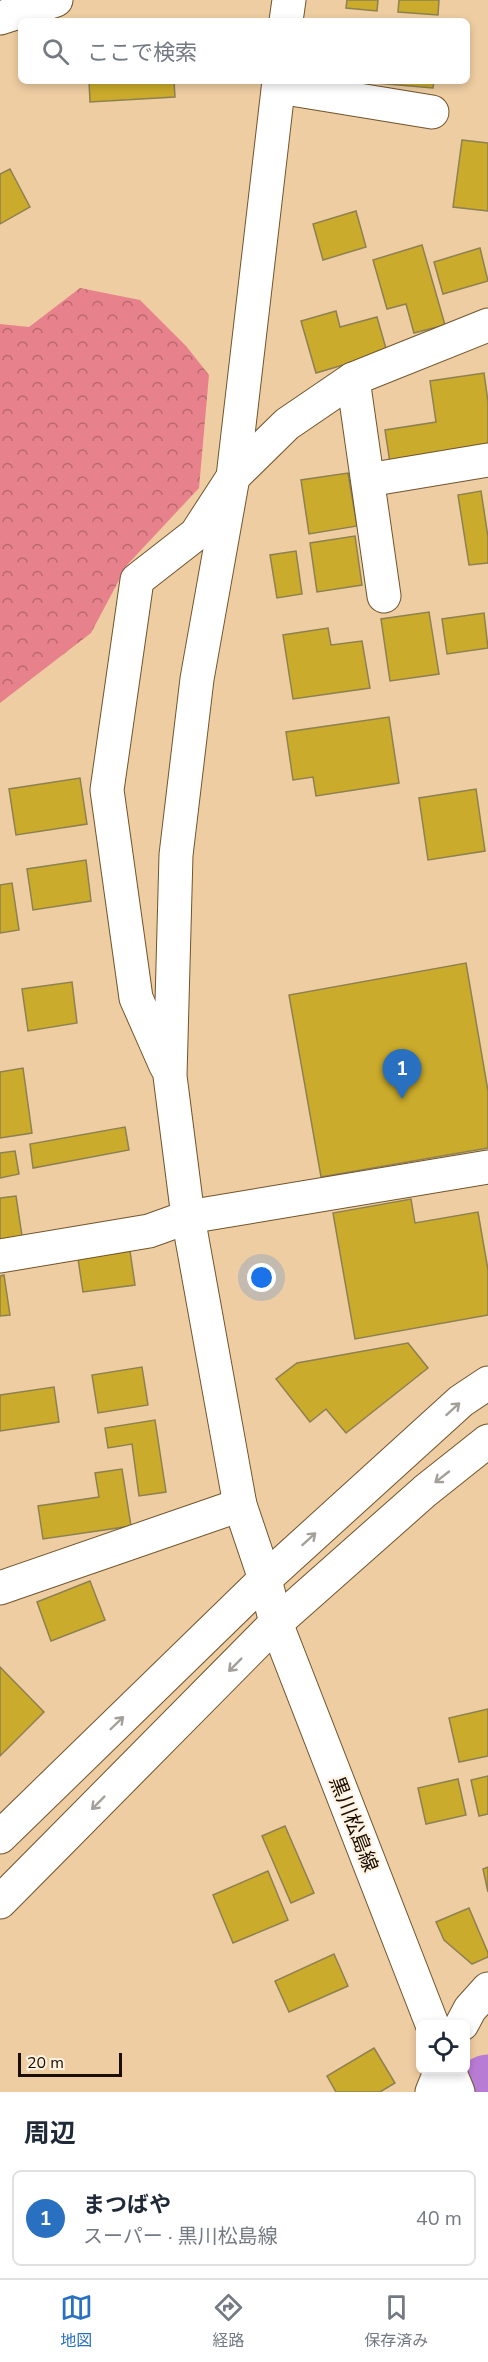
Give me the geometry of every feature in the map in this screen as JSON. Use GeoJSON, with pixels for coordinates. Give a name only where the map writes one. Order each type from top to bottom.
{"type":"FeatureCollection","features":[{"type":"Feature","properties":{"kind":"street"},"geometry":{"type":"LineString","coordinates":[[0,18],[56,0]]}},
{"type":"Feature","properties":{"kind":"street"},"geometry":{"type":"LineString","coordinates":[[286,18],[289,0]]}},
{"type":"Feature","properties":{"kind":"street"},"geometry":{"type":"LineString","coordinates":[[170,1076],[176,855],[197,679],[233,477],[279,84],[432,112]]}},
{"type":"Feature","properties":{"kind":"street"},"geometry":{"type":"LineString","coordinates":[[170,1076],[136,998],[107,790],[137,580],[196,534],[233,477],[287,424],[353,379],[488,325]]}},
{"type":"Feature","properties":{"kind":"street"},"geometry":{"type":"LineString","coordinates":[[353,379],[384,596]]}},
{"type":"Feature","properties":{"kind":"street"},"geometry":{"type":"LineString","coordinates":[[368,480],[488,460]]}},
{"type":"Feature","properties":{"kind":"street","name":"黒川松島線"},"geometry":{"type":"LineString","coordinates":[[170,1076],[188,1217],[240,1505],[265,1579],[276,1623],[430,2020]]}},
{"type":"Feature","properties":{"kind":"street"},"geometry":{"type":"LineString","coordinates":[[0,1256],[149,1231],[188,1217],[488,1167]]}},
{"type":"Feature","properties":{"kind":"street"},"geometry":{"type":"LineString","coordinates":[[0,1837],[265,1579],[461,1401],[488,1383]]}},
{"type":"Feature","properties":{"kind":"street"},"geometry":{"type":"LineString","coordinates":[[0,1902],[276,1623],[425,1491],[488,1441]]}},
{"type":"Feature","properties":{"kind":"street"},"geometry":{"type":"LineString","coordinates":[[0,1588],[240,1505]]}},
{"type":"Feature","properties":{"kind":"street"},"geometry":{"type":"LineString","coordinates":[[464,2020],[470,2009],[488,1989]]}},
{"type":"Feature","properties":{"kind":"street"},"geometry":{"type":"LineString","coordinates":[[432,2092],[439,2074]]}},
{"type":"Feature","properties":{"kind":"street"},"geometry":{"type":"LineString","coordinates":[[451,2074],[458,2092]]}},
{"type":"Feature","properties":{"kind":"green space"},"geometry":{"type":"Polygon","coordinates":[[[80,288],[140,300],[186,346],[209,375],[199,488],[127,565],[91,633],[0,703],[0,324],[29,327],[80,288]]]}},
{"type":"Feature","properties":{"kind":"building"},"geometry":{"type":"Polygon","coordinates":[[[347,0],[378,0],[377,11],[346,8],[347,0]]]}},
{"type":"Feature","properties":{"kind":"building"},"geometry":{"type":"Polygon","coordinates":[[[399,0],[439,0],[438,15],[398,12],[399,0]]]}},
{"type":"Feature","properties":{"kind":"building"},"geometry":{"type":"Polygon","coordinates":[[[89,84],[174,84],[175,97],[90,102],[89,84]]]}},
{"type":"Feature","properties":{"kind":"building"},"geometry":{"type":"Polygon","coordinates":[[[387,84],[434,84],[433,88],[387,84]]]}},
{"type":"Feature","properties":{"kind":"building"},"geometry":{"type":"Polygon","coordinates":[[[462,140],[488,143],[488,211],[453,207],[462,140]]]}},
{"type":"Feature","properties":{"kind":"building"},"geometry":{"type":"Polygon","coordinates":[[[10,169],[30,207],[0,224],[0,174],[10,169]]]}},
{"type":"Feature","properties":{"kind":"building"},"geometry":{"type":"Polygon","coordinates":[[[356,211],[366,247],[323,260],[313,224],[356,211]]]}},
{"type":"Feature","properties":{"kind":"building"},"geometry":{"type":"Polygon","coordinates":[[[422,245],[445,325],[414,333],[406,304],[387,309],[373,260],[422,245]]]}},
{"type":"Feature","properties":{"kind":"building"},"geometry":{"type":"Polygon","coordinates":[[[480,248],[488,281],[443,294],[434,262],[480,248]]]}},
{"type":"Feature","properties":{"kind":"building"},"geometry":{"type":"Polygon","coordinates":[[[336,311],[340,327],[377,317],[387,352],[316,373],[301,321],[336,311]]]}},
{"type":"Feature","properties":{"kind":"building"},"geometry":{"type":"Polygon","coordinates":[[[484,373],[488,402],[488,449],[390,463],[385,430],[436,422],[430,381],[484,373]]]}},
{"type":"Feature","properties":{"kind":"building"},"geometry":{"type":"Polygon","coordinates":[[[348,473],[357,526],[309,534],[301,480],[348,473]]]}},
{"type":"Feature","properties":{"kind":"building"},"geometry":{"type":"Polygon","coordinates":[[[481,491],[488,537],[488,563],[469,565],[458,495],[481,491]]]}},
{"type":"Feature","properties":{"kind":"building"},"geometry":{"type":"Polygon","coordinates":[[[355,536],[362,585],[317,592],[310,543],[355,536]]]}},
{"type":"Feature","properties":{"kind":"building"},"geometry":{"type":"Polygon","coordinates":[[[296,551],[302,594],[277,598],[270,555],[296,551]]]}},
{"type":"Feature","properties":{"kind":"building"},"geometry":{"type":"Polygon","coordinates":[[[429,612],[439,674],[390,681],[381,619],[429,612]]]}},
{"type":"Feature","properties":{"kind":"building"},"geometry":{"type":"Polygon","coordinates":[[[484,613],[488,648],[447,654],[442,619],[484,613]]]}},
{"type":"Feature","properties":{"kind":"building"},"geometry":{"type":"Polygon","coordinates":[[[328,628],[331,645],[362,641],[370,688],[293,699],[283,635],[328,628]]]}},
{"type":"Feature","properties":{"kind":"building"},"geometry":{"type":"Polygon","coordinates":[[[389,717],[399,783],[316,796],[313,777],[293,780],[286,732],[389,717]]]}},
{"type":"Feature","properties":{"kind":"building"},"geometry":{"type":"Polygon","coordinates":[[[80,778],[87,824],[16,835],[9,789],[80,778]]]}},
{"type":"Feature","properties":{"kind":"building"},"geometry":{"type":"Polygon","coordinates":[[[476,789],[485,851],[428,860],[419,798],[476,789]]]}},
{"type":"Feature","properties":{"kind":"building"},"geometry":{"type":"Polygon","coordinates":[[[86,860],[91,901],[33,910],[27,869],[86,860]]]}},
{"type":"Feature","properties":{"kind":"building"},"geometry":{"type":"Polygon","coordinates":[[[12,883],[19,930],[0,933],[0,885],[12,883]]]}},
{"type":"Feature","properties":{"kind":"building"},"geometry":{"type":"Polygon","coordinates":[[[466,963],[488,1091],[488,1148],[321,1177],[289,995],[466,963]]]}},
{"type":"Feature","properties":{"kind":"building"},"geometry":{"type":"Polygon","coordinates":[[[72,982],[77,1023],[28,1031],[22,989],[72,982]]]}},
{"type":"Feature","properties":{"kind":"building"},"geometry":{"type":"Polygon","coordinates":[[[23,1068],[32,1133],[0,1138],[0,1072],[23,1068]]]}},
{"type":"Feature","properties":{"kind":"building"},"geometry":{"type":"Polygon","coordinates":[[[125,1127],[129,1150],[33,1168],[30,1144],[125,1127]]]}},
{"type":"Feature","properties":{"kind":"building"},"geometry":{"type":"Polygon","coordinates":[[[15,1151],[19,1174],[0,1178],[0,1153],[15,1151]]]}},
{"type":"Feature","properties":{"kind":"building"},"geometry":{"type":"Polygon","coordinates":[[[16,1196],[22,1236],[0,1240],[0,1198],[16,1196]]]}},
{"type":"Feature","properties":{"kind":"building"},"geometry":{"type":"Polygon","coordinates":[[[411,1199],[415,1223],[478,1212],[488,1270],[488,1315],[355,1339],[333,1213],[411,1199]]]}},
{"type":"Feature","properties":{"kind":"building"},"geometry":{"type":"Polygon","coordinates":[[[130,1251],[135,1285],[83,1292],[78,1259],[130,1251]]]}},
{"type":"Feature","properties":{"kind":"building"},"geometry":{"type":"Polygon","coordinates":[[[4,1275],[10,1315],[0,1316],[0,1276],[4,1275]]]}},
{"type":"Feature","properties":{"kind":"building"},"geometry":{"type":"Polygon","coordinates":[[[408,1343],[428,1368],[346,1433],[326,1409],[310,1422],[276,1379],[297,1363],[408,1343]]]}},
{"type":"Feature","properties":{"kind":"building"},"geometry":{"type":"Polygon","coordinates":[[[142,1367],[148,1405],[98,1413],[92,1375],[142,1367]]]}},
{"type":"Feature","properties":{"kind":"building"},"geometry":{"type":"Polygon","coordinates":[[[54,1387],[59,1422],[0,1431],[0,1395],[54,1387]]]}},
{"type":"Feature","properties":{"kind":"building"},"geometry":{"type":"Polygon","coordinates":[[[155,1420],[166,1492],[139,1496],[132,1444],[108,1448],[105,1428],[155,1420]]]}},
{"type":"Feature","properties":{"kind":"building"},"geometry":{"type":"Polygon","coordinates":[[[122,1469],[131,1526],[43,1539],[38,1506],[99,1497],[95,1473],[122,1469]]]}},
{"type":"Feature","properties":{"kind":"building"},"geometry":{"type":"Polygon","coordinates":[[[90,1581],[105,1620],[51,1641],[37,1602],[90,1581]]]}},
{"type":"Feature","properties":{"kind":"building"},"geometry":{"type":"Polygon","coordinates":[[[0,1667],[44,1712],[0,1756],[0,1667]]]}},
{"type":"Feature","properties":{"kind":"building"},"geometry":{"type":"Polygon","coordinates":[[[488,1709],[488,1756],[459,1762],[449,1718],[488,1709]]]}},
{"type":"Feature","properties":{"kind":"building"},"geometry":{"type":"Polygon","coordinates":[[[488,1776],[488,1814],[479,1816],[471,1780],[488,1776]]]}},
{"type":"Feature","properties":{"kind":"building"},"geometry":{"type":"Polygon","coordinates":[[[458,1779],[466,1815],[426,1824],[418,1788],[458,1779]]]}},
{"type":"Feature","properties":{"kind":"building"},"geometry":{"type":"Polygon","coordinates":[[[285,1826],[314,1893],[291,1903],[262,1836],[285,1826]]]}},
{"type":"Feature","properties":{"kind":"building"},"geometry":{"type":"Polygon","coordinates":[[[488,1867],[488,1892],[483,1869],[488,1867]]]}},
{"type":"Feature","properties":{"kind":"building"},"geometry":{"type":"Polygon","coordinates":[[[268,1871],[288,1920],[233,1943],[213,1895],[268,1871]]]}},
{"type":"Feature","properties":{"kind":"building"},"geometry":{"type":"Polygon","coordinates":[[[469,1908],[488,1953],[488,1957],[472,1964],[444,1940],[436,1922],[469,1908]]]}},
{"type":"Feature","properties":{"kind":"building"},"geometry":{"type":"Polygon","coordinates":[[[334,1954],[348,1986],[289,2012],[275,1981],[334,1954]]]}},
{"type":"Feature","properties":{"kind":"building"},"geometry":{"type":"Polygon","coordinates":[[[374,2048],[395,2083],[380,2092],[336,2092],[327,2076],[374,2048]]]}},
{"type":"Feature","properties":{"kind":"waterway"},"geometry":{"type":"LineString","coordinates":[[485,2092],[488,2086]]}},
{"type":"Feature","properties":{"kind":"place","name":"まつばや"},"geometry":{"type":"Point","coordinates":[402,1099]}}]}
